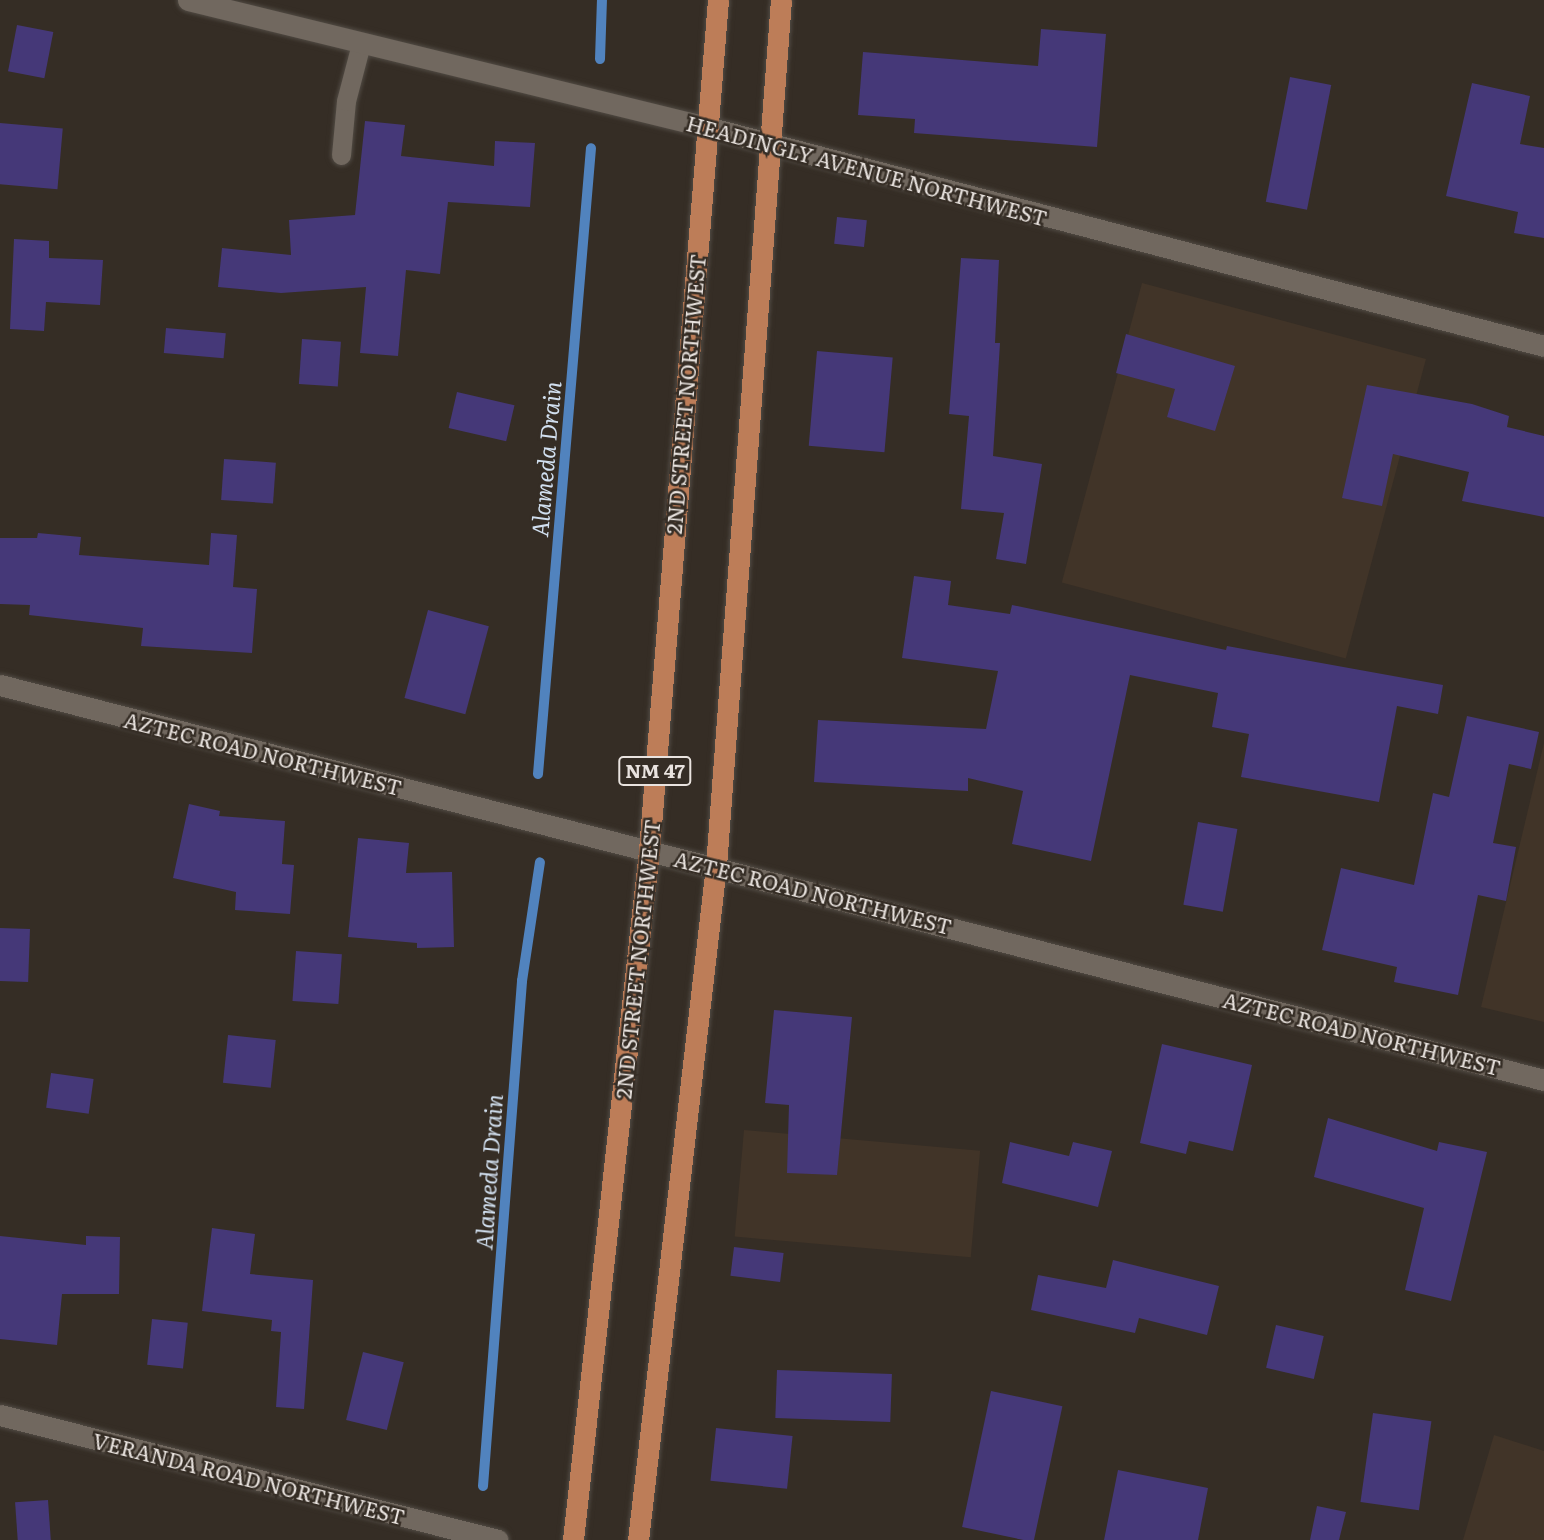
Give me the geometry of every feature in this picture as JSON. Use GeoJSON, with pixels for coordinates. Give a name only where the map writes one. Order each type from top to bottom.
{"type":"FeatureCollection","features":[{"type":"Feature","properties":{"kind":"main road","name":"2ND STREET NORTHWEST"},"geometry":{"type":"LineString","coordinates":[[573,1540],[649,850],[718,0]]}},
{"type":"Feature","properties":{"kind":"main road","name":"NM 47"},"geometry":{"type":"LineString","coordinates":[[638,1540],[716,866],[781,0]]}},
{"type":"Feature","properties":{"kind":"street","name":"HEADINGLY AVENUE NORTHWEST"},"geometry":{"type":"LineString","coordinates":[[188,0],[707,127],[1544,346]]}},
{"type":"Feature","properties":{"kind":"street","name":"AZTEC ROAD NORTHWEST"},"geometry":{"type":"LineString","coordinates":[[0,685],[716,866],[1544,1080]]}},
{"type":"Feature","properties":{"kind":"street","name":"VERANDA ROAD NORTHWEST"},"geometry":{"type":"LineString","coordinates":[[0,1415],[498,1540]]}},
{"type":"Feature","properties":{"kind":"lane"},"geometry":{"type":"LineString","coordinates":[[341,155],[346,101],[361,44]]}},
{"type":"Feature","properties":{"kind":"shaded area"},"geometry":{"type":"Polygon","coordinates":[[[1142,283],[1426,359],[1346,659],[1062,582],[1142,283]]]}},
{"type":"Feature","properties":{"kind":"shaded area"},"geometry":{"type":"Polygon","coordinates":[[[1544,743],[1544,1022],[1481,1007],[1544,743]]]}},
{"type":"Feature","properties":{"kind":"shaded area"},"geometry":{"type":"Polygon","coordinates":[[[744,1130],[980,1151],[971,1257],[735,1237],[744,1130]]]}},
{"type":"Feature","properties":{"kind":"shaded area"},"geometry":{"type":"Polygon","coordinates":[[[1494,1435],[1544,1451],[1544,1540],[1463,1540],[1494,1435]]]}},
{"type":"Feature","properties":{"kind":"building"},"geometry":{"type":"Polygon","coordinates":[[[17,25],[53,32],[44,78],[8,71],[17,25]]]}},
{"type":"Feature","properties":{"kind":"building"},"geometry":{"type":"Polygon","coordinates":[[[1041,29],[1106,34],[1097,147],[914,133],[915,119],[858,115],[863,52],[1038,66],[1041,29]]]}},
{"type":"Feature","properties":{"kind":"building"},"geometry":{"type":"Polygon","coordinates":[[[1290,77],[1331,85],[1307,210],[1266,202],[1290,77]]]}},
{"type":"Feature","properties":{"kind":"building"},"geometry":{"type":"Polygon","coordinates":[[[1472,83],[1530,96],[1520,144],[1544,148],[1544,238],[1514,233],[1518,212],[1446,196],[1472,83]]]}},
{"type":"Feature","properties":{"kind":"building"},"geometry":{"type":"Polygon","coordinates":[[[365,121],[405,125],[401,156],[494,166],[495,141],[535,143],[530,207],[448,202],[440,274],[406,270],[398,356],[360,353],[366,287],[281,293],[218,287],[222,248],[291,255],[289,220],[355,215],[365,121]]]}},
{"type":"Feature","properties":{"kind":"building"},"geometry":{"type":"Polygon","coordinates":[[[0,123],[63,128],[57,189],[0,184],[0,123]]]}},
{"type":"Feature","properties":{"kind":"building"},"geometry":{"type":"Polygon","coordinates":[[[837,217],[867,220],[864,247],[834,244],[837,217]]]}},
{"type":"Feature","properties":{"kind":"building"},"geometry":{"type":"Polygon","coordinates":[[[14,239],[49,241],[49,258],[103,260],[100,305],[46,302],[44,331],[10,329],[14,239]]]}},
{"type":"Feature","properties":{"kind":"building"},"geometry":{"type":"Polygon","coordinates":[[[961,258],[999,260],[995,343],[1000,343],[993,456],[1042,464],[1026,564],[996,559],[1004,513],[961,509],[969,416],[949,414],[961,258]]]}},
{"type":"Feature","properties":{"kind":"building"},"geometry":{"type":"Polygon","coordinates":[[[166,328],[226,333],[224,358],[164,353],[166,328]]]}},
{"type":"Feature","properties":{"kind":"building"},"geometry":{"type":"Polygon","coordinates":[[[1126,334],[1235,366],[1215,431],[1167,417],[1175,389],[1116,373],[1126,334]]]}},
{"type":"Feature","properties":{"kind":"building"},"geometry":{"type":"Polygon","coordinates":[[[302,339],[341,342],[338,387],[299,384],[302,339]]]}},
{"type":"Feature","properties":{"kind":"building"},"geometry":{"type":"Polygon","coordinates":[[[817,351],[893,358],[884,452],[809,446],[817,351]]]}},
{"type":"Feature","properties":{"kind":"building"},"geometry":{"type":"Polygon","coordinates":[[[1367,385],[1472,404],[1509,416],[1507,427],[1544,436],[1544,517],[1462,501],[1469,472],[1393,454],[1382,506],[1342,498],[1367,385]]]}},
{"type":"Feature","properties":{"kind":"building"},"geometry":{"type":"Polygon","coordinates":[[[457,392],[514,405],[506,441],[449,428],[457,392]]]}},
{"type":"Feature","properties":{"kind":"building"},"geometry":{"type":"Polygon","coordinates":[[[224,459],[276,463],[273,504],[221,500],[224,459]]]}},
{"type":"Feature","properties":{"kind":"building"},"geometry":{"type":"Polygon","coordinates":[[[38,533],[81,537],[79,555],[209,565],[211,533],[237,535],[233,587],[257,589],[252,653],[141,646],[143,628],[29,615],[30,605],[0,604],[0,538],[37,538],[38,533]]]}},
{"type":"Feature","properties":{"kind":"building"},"geometry":{"type":"Polygon","coordinates":[[[914,576],[951,581],[948,605],[1010,614],[1012,605],[1226,650],[1227,646],[1443,685],[1438,714],[1397,706],[1379,802],[1241,777],[1249,734],[1212,727],[1218,693],[1130,675],[1091,861],[1012,844],[1023,791],[968,778],[968,791],[814,782],[818,720],[986,729],[998,671],[902,658],[914,576]]]}},
{"type":"Feature","properties":{"kind":"building"},"geometry":{"type":"Polygon","coordinates":[[[428,610],[489,626],[465,714],[404,698],[428,610]]]}},
{"type":"Feature","properties":{"kind":"building"},"geometry":{"type":"Polygon","coordinates":[[[1467,716],[1539,732],[1531,769],[1509,764],[1493,843],[1516,847],[1506,901],[1478,895],[1458,995],[1394,982],[1397,967],[1322,950],[1341,868],[1414,885],[1433,793],[1449,797],[1467,716]]]}},
{"type":"Feature","properties":{"kind":"building"},"geometry":{"type":"Polygon","coordinates":[[[189,804],[220,811],[219,816],[285,821],[282,864],[294,865],[290,914],[235,910],[236,892],[173,878],[189,804]]]}},
{"type":"Feature","properties":{"kind":"building"},"geometry":{"type":"Polygon","coordinates":[[[1198,822],[1237,829],[1223,912],[1183,905],[1198,822]]]}},
{"type":"Feature","properties":{"kind":"building"},"geometry":{"type":"Polygon","coordinates":[[[358,838],[409,843],[406,873],[452,872],[454,947],[417,948],[417,943],[348,937],[358,838]]]}},
{"type":"Feature","properties":{"kind":"building"},"geometry":{"type":"Polygon","coordinates":[[[0,928],[30,929],[28,982],[0,981],[0,928]]]}},
{"type":"Feature","properties":{"kind":"building"},"geometry":{"type":"Polygon","coordinates":[[[296,951],[342,954],[338,1004],[293,1001],[296,951]]]}},
{"type":"Feature","properties":{"kind":"building"},"geometry":{"type":"Polygon","coordinates":[[[774,1010],[852,1017],[837,1175],[787,1173],[789,1105],[765,1103],[774,1010]]]}},
{"type":"Feature","properties":{"kind":"building"},"geometry":{"type":"Polygon","coordinates":[[[228,1035],[276,1040],[271,1088],[223,1083],[228,1035]]]}},
{"type":"Feature","properties":{"kind":"building"},"geometry":{"type":"Polygon","coordinates":[[[1162,1044],[1252,1065],[1233,1151],[1189,1141],[1186,1154],[1140,1143],[1162,1044]]]}},
{"type":"Feature","properties":{"kind":"building"},"geometry":{"type":"Polygon","coordinates":[[[51,1073],[94,1079],[89,1114],[46,1108],[51,1073]]]}},
{"type":"Feature","properties":{"kind":"building"},"geometry":{"type":"Polygon","coordinates":[[[1328,1118],[1437,1151],[1439,1142],[1487,1152],[1451,1301],[1405,1290],[1424,1208],[1314,1177],[1328,1118]]]}},
{"type":"Feature","properties":{"kind":"building"},"geometry":{"type":"Polygon","coordinates":[[[1010,1142],[1069,1156],[1073,1142],[1112,1151],[1098,1207],[1002,1183],[1010,1142]]]}},
{"type":"Feature","properties":{"kind":"building"},"geometry":{"type":"Polygon","coordinates":[[[212,1228],[255,1234],[250,1274],[313,1280],[304,1409],[276,1407],[281,1332],[271,1331],[272,1320],[202,1311],[212,1228]]]}},
{"type":"Feature","properties":{"kind":"building"},"geometry":{"type":"Polygon","coordinates":[[[0,1236],[86,1245],[86,1236],[120,1237],[119,1294],[62,1294],[57,1345],[0,1339],[0,1236]]]}},
{"type":"Feature","properties":{"kind":"building"},"geometry":{"type":"Polygon","coordinates":[[[734,1247],[784,1253],[780,1282],[730,1276],[734,1247]]]}},
{"type":"Feature","properties":{"kind":"building"},"geometry":{"type":"Polygon","coordinates":[[[1113,1260],[1219,1286],[1207,1335],[1139,1318],[1135,1333],[1031,1310],[1038,1275],[1106,1288],[1113,1260]]]}},
{"type":"Feature","properties":{"kind":"building"},"geometry":{"type":"Polygon","coordinates":[[[152,1319],[188,1323],[183,1369],[147,1365],[152,1319]]]}},
{"type":"Feature","properties":{"kind":"building"},"geometry":{"type":"Polygon","coordinates":[[[1276,1325],[1324,1336],[1314,1379],[1266,1368],[1276,1325]]]}},
{"type":"Feature","properties":{"kind":"building"},"geometry":{"type":"Polygon","coordinates":[[[363,1352],[404,1362],[387,1430],[346,1420],[363,1352]]]}},
{"type":"Feature","properties":{"kind":"building"},"geometry":{"type":"Polygon","coordinates":[[[777,1370],[892,1374],[890,1422],[775,1418],[777,1370]]]}},
{"type":"Feature","properties":{"kind":"building"},"geometry":{"type":"Polygon","coordinates":[[[991,1391],[1062,1406],[1034,1540],[962,1527],[991,1391]]]}},
{"type":"Feature","properties":{"kind":"building"},"geometry":{"type":"Polygon","coordinates":[[[1373,1413],[1431,1421],[1419,1510],[1360,1502],[1373,1413]]]}},
{"type":"Feature","properties":{"kind":"building"},"geometry":{"type":"Polygon","coordinates":[[[716,1428],[793,1436],[787,1489],[710,1481],[716,1428]]]}},
{"type":"Feature","properties":{"kind":"building"},"geometry":{"type":"Polygon","coordinates":[[[1118,1470],[1208,1488],[1198,1540],[1104,1540],[1118,1470]]]}},
{"type":"Feature","properties":{"kind":"building"},"geometry":{"type":"Polygon","coordinates":[[[48,1500],[51,1540],[18,1540],[15,1502],[48,1500]]]}},
{"type":"Feature","properties":{"kind":"building"},"geometry":{"type":"Polygon","coordinates":[[[1317,1506],[1346,1512],[1339,1540],[1310,1540],[1317,1506]]]}},
{"type":"Feature","properties":{"kind":"waterway","name":"Alameda Drain"},"geometry":{"type":"LineString","coordinates":[[600,59],[602,0]]}},
{"type":"Feature","properties":{"kind":"waterway","name":"Alameda Drain"},"geometry":{"type":"LineString","coordinates":[[538,774],[591,148]]}},
{"type":"Feature","properties":{"kind":"waterway","name":"Alameda Drain"},"geometry":{"type":"LineString","coordinates":[[483,1486],[522,981],[540,862]]}}]}
